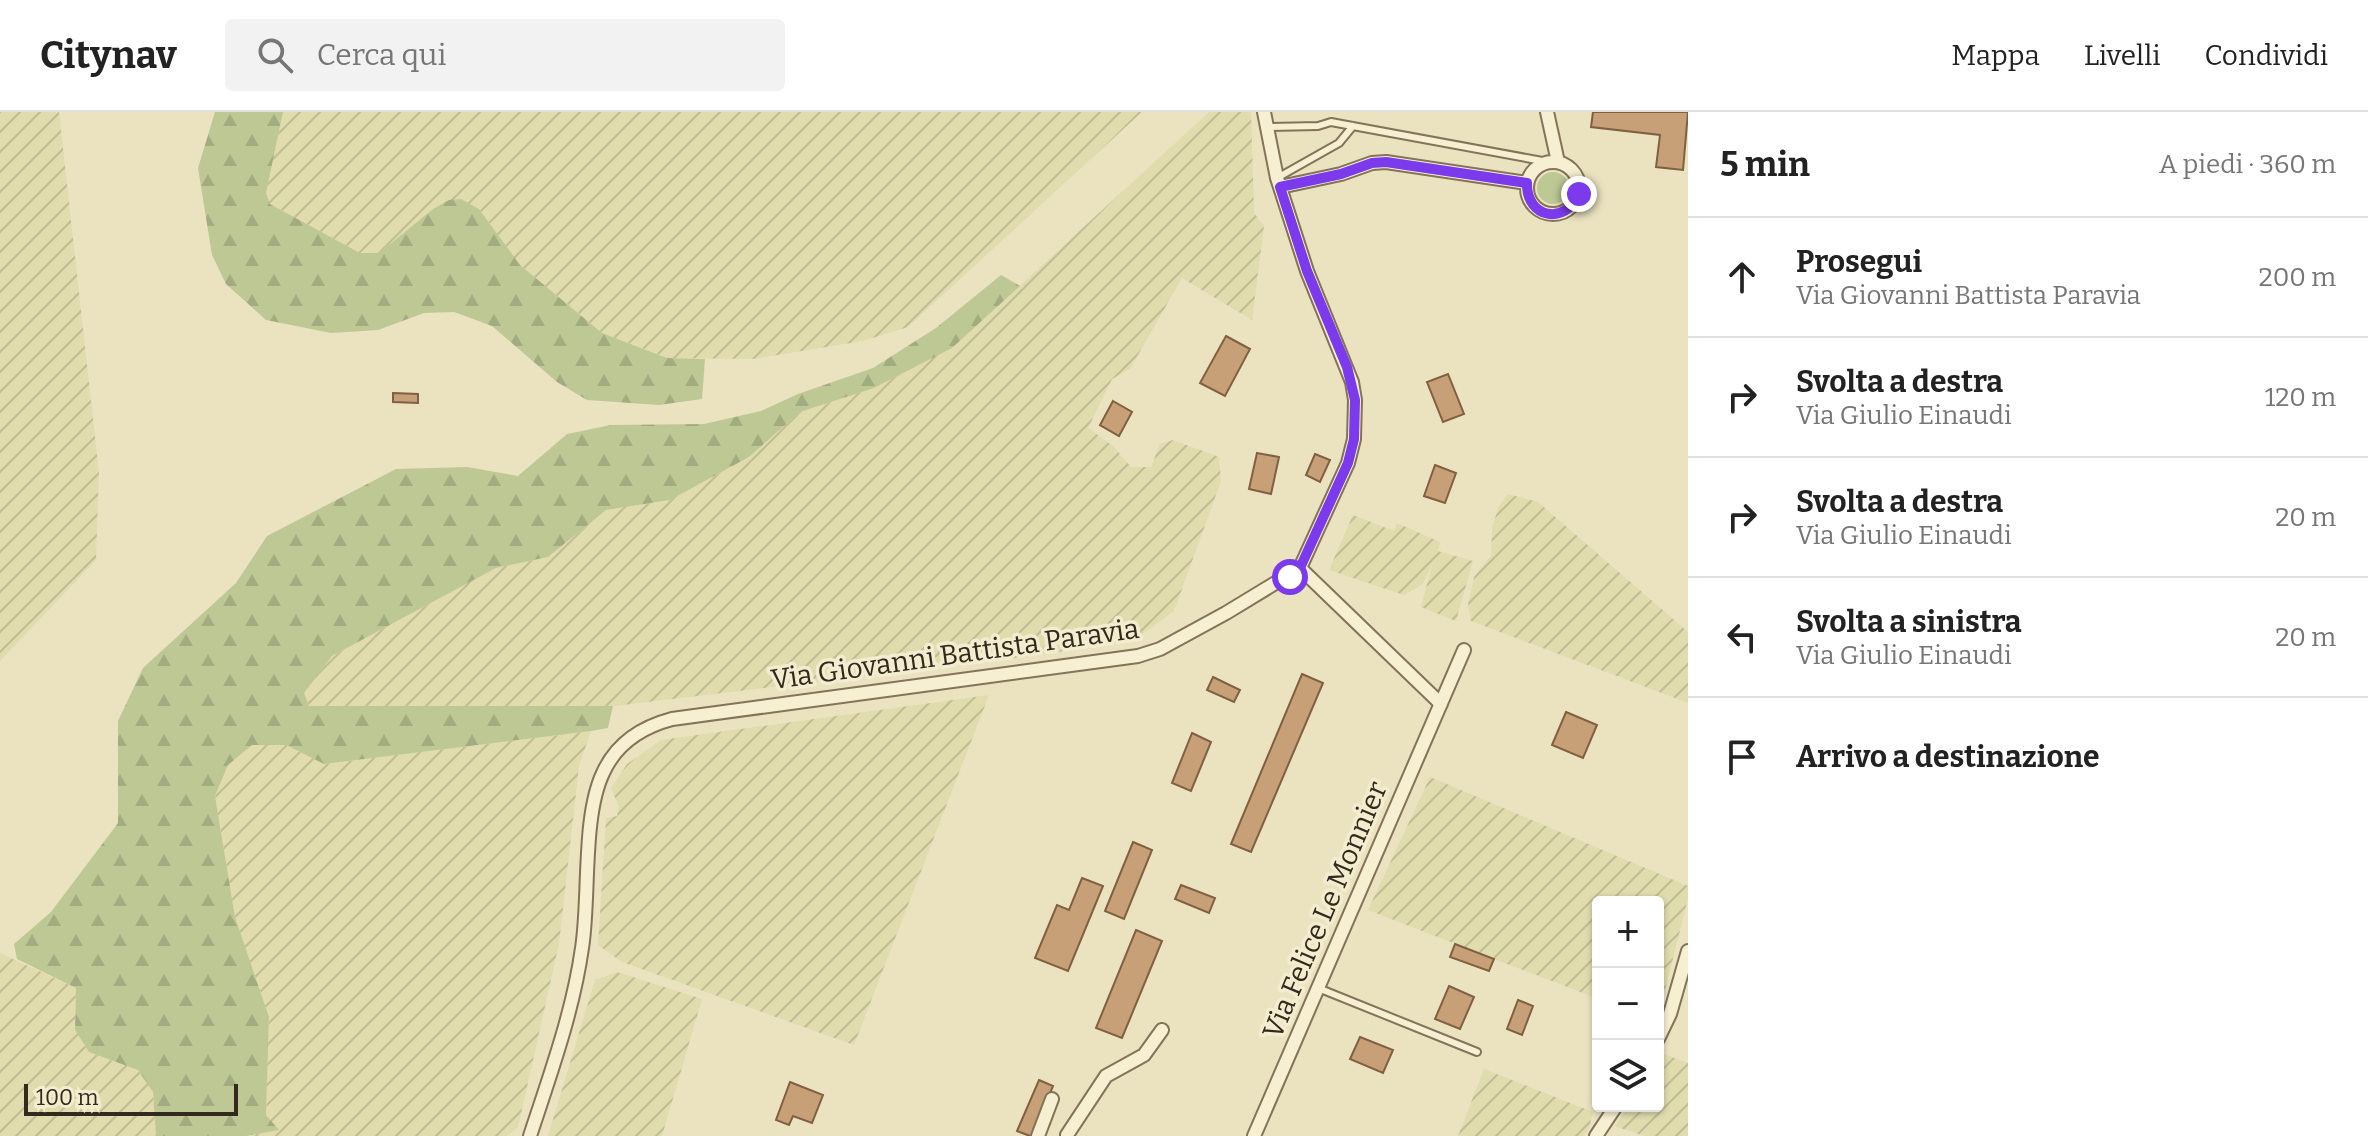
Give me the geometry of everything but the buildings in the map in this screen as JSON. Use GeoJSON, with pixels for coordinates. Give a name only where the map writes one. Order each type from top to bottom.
{"type":"FeatureCollection","features":[{"type":"Feature","properties":{"kind":"street"},"geometry":{"type":"LineString","coordinates":[[1264,112],[1279,183],[1307,271],[1347,367],[1355,400],[1354,439],[1348,463],[1300,568],[1441,704]]}},
{"type":"Feature","properties":{"kind":"street"},"geometry":{"type":"LineString","coordinates":[[1547,112],[1553,162]]}},
{"type":"Feature","properties":{"kind":"street"},"geometry":{"type":"LineString","coordinates":[[1279,183],[1341,174],[1372,163],[1386,162],[1527,183]]}},
{"type":"Feature","properties":{"kind":"street"},"geometry":{"type":"LineString","coordinates":[[1553,162],[1568,166],[1575,174],[1579,194],[1567,210],[1558,214],[1538,210],[1526,193],[1527,183],[1538,166],[1553,162]]}},
{"type":"Feature","properties":{"kind":"street","name":"Via Giovanni Battista Paravia"},"geometry":{"type":"LineString","coordinates":[[530,1136],[558,1048],[582,950],[590,838],[599,782],[611,758],[632,737],[657,723],[672,719],[1138,656],[1160,649],[1290,577],[1300,568]]}},
{"type":"Feature","properties":{"kind":"street","name":"Via Felice Le Monnier"},"geometry":{"type":"LineString","coordinates":[[1254,1136],[1464,650]]}},
{"type":"Feature","properties":{"kind":"street"},"geometry":{"type":"LineString","coordinates":[[1664,1026],[1688,951]]}},
{"type":"Feature","properties":{"kind":"street"},"geometry":{"type":"LineString","coordinates":[[1052,1099],[1040,1131],[1069,1135],[1106,1076],[1144,1055],[1162,1030]]}},
{"type":"Feature","properties":{"kind":"street"},"geometry":{"type":"LineString","coordinates":[[1596,1136],[1612,1112]]}},
{"type":"Feature","properties":{"kind":"lane"},"geometry":{"type":"LineString","coordinates":[[1267,127],[1318,126],[1331,122],[1553,162]]}},
{"type":"Feature","properties":{"kind":"lane"},"geometry":{"type":"LineString","coordinates":[[1279,183],[1339,143],[1353,126]]}},
{"type":"Feature","properties":{"kind":"lane"},"geometry":{"type":"LineString","coordinates":[[1318,988],[1477,1052]]}},
{"type":"Feature","properties":{"kind":"shaded area"},"geometry":{"type":"Polygon","coordinates":[[[0,112],[59,112],[99,473],[96,560],[0,661],[0,112]]]}},
{"type":"Feature","properties":{"kind":"shaded area"},"geometry":{"type":"Polygon","coordinates":[[[283,112],[1142,112],[908,327],[863,341],[753,359],[667,358],[602,333],[520,265],[479,209],[433,209],[379,253],[360,253],[270,204],[266,193],[283,112]]]}},
{"type":"Feature","properties":{"kind":"shaded area"},"geometry":{"type":"Polygon","coordinates":[[[1209,112],[1251,112],[1254,213],[1264,226],[1252,320],[1182,278],[1130,369],[1112,379],[1088,428],[1113,446],[1131,467],[1151,467],[1160,444],[1173,440],[1219,457],[1221,481],[1174,611],[1141,635],[1049,654],[614,706],[309,706],[303,693],[332,656],[496,568],[548,557],[606,510],[670,500],[749,457],[800,412],[874,388],[952,348],[1209,112]]]}},
{"type":"Feature","properties":{"kind":"shaded area"},"geometry":{"type":"Polygon","coordinates":[[[1508,494],[1538,502],[1688,632],[1688,703],[1471,621],[1468,604],[1474,577],[1491,556],[1492,529],[1498,508],[1508,494]]]}},
{"type":"Feature","properties":{"kind":"shaded area"},"geometry":{"type":"Polygon","coordinates":[[[1353,515],[1394,531],[1397,523],[1440,542],[1438,551],[1473,561],[1456,621],[1421,607],[1433,562],[1423,584],[1404,595],[1329,570],[1353,515]]]}},
{"type":"Feature","properties":{"kind":"shaded area"},"geometry":{"type":"Polygon","coordinates":[[[989,695],[854,1045],[622,962],[598,945],[606,818],[617,816],[619,807],[611,788],[627,764],[661,740],[989,695]]]}},
{"type":"Feature","properties":{"kind":"shaded area"},"geometry":{"type":"Polygon","coordinates":[[[591,731],[579,766],[559,944],[518,1127],[507,1136],[246,1136],[278,1130],[266,1116],[269,1017],[235,917],[215,796],[228,765],[252,745],[286,745],[324,764],[591,731]]]}},
{"type":"Feature","properties":{"kind":"shaded area"},"geometry":{"type":"Polygon","coordinates":[[[1430,777],[1688,886],[1688,898],[1664,993],[1664,896],[1592,896],[1592,997],[1368,910],[1430,777]]]}},
{"type":"Feature","properties":{"kind":"shaded area"},"geometry":{"type":"Polygon","coordinates":[[[0,953],[76,988],[75,1030],[89,1052],[138,1070],[153,1092],[156,1136],[0,1136],[0,953]]]}},
{"type":"Feature","properties":{"kind":"shaded area"},"geometry":{"type":"Polygon","coordinates":[[[617,972],[702,999],[662,1136],[548,1136],[595,980],[617,972]]]}},
{"type":"Feature","properties":{"kind":"shaded area"},"geometry":{"type":"Polygon","coordinates":[[[1664,1054],[1688,1063],[1688,1136],[1644,1136],[1615,1126],[1625,1112],[1664,1112],[1664,1054]]]}},
{"type":"Feature","properties":{"kind":"shaded area"},"geometry":{"type":"Polygon","coordinates":[[[1484,1069],[1593,1112],[1584,1136],[1458,1136],[1484,1069]]]}},
{"type":"Feature","properties":{"kind":"green space"},"geometry":{"type":"Polygon","coordinates":[[[215,112],[283,112],[266,193],[270,204],[360,253],[379,253],[433,209],[449,200],[461,199],[479,209],[520,265],[602,333],[667,358],[705,359],[702,399],[659,405],[587,400],[557,382],[492,326],[454,312],[424,313],[378,330],[331,333],[266,320],[226,284],[212,255],[198,168],[215,112]]]}},
{"type":"Feature","properties":{"kind":"green space"},"geometry":{"type":"Polygon","coordinates":[[[1553,172],[1565,176],[1569,188],[1565,200],[1553,204],[1541,200],[1537,188],[1541,176],[1553,172]]]}},
{"type":"Feature","properties":{"kind":"green space"},"geometry":{"type":"Polygon","coordinates":[[[1001,275],[1020,286],[952,348],[874,388],[800,412],[749,457],[670,500],[606,510],[548,557],[496,568],[332,656],[304,693],[309,706],[613,706],[608,728],[591,731],[324,764],[286,745],[252,745],[228,765],[215,796],[235,917],[269,1017],[266,1115],[279,1130],[246,1136],[156,1136],[153,1092],[138,1070],[89,1052],[75,1030],[76,988],[17,959],[14,944],[51,912],[118,823],[118,721],[143,668],[236,583],[267,536],[396,469],[467,467],[518,476],[567,434],[611,425],[704,424],[761,411],[798,394],[873,368],[936,328],[1001,275]]]}},
{"type":"Feature","properties":{"kind":"route"},"geometry":{"type":"LineString","coordinates":[[1290,577],[1300,568],[1315,540],[1348,463],[1356,418],[1352,382],[1307,271],[1280,187],[1386,162],[1527,183],[1526,193],[1531,203],[1547,214],[1567,210],[1579,194]]}}]}
